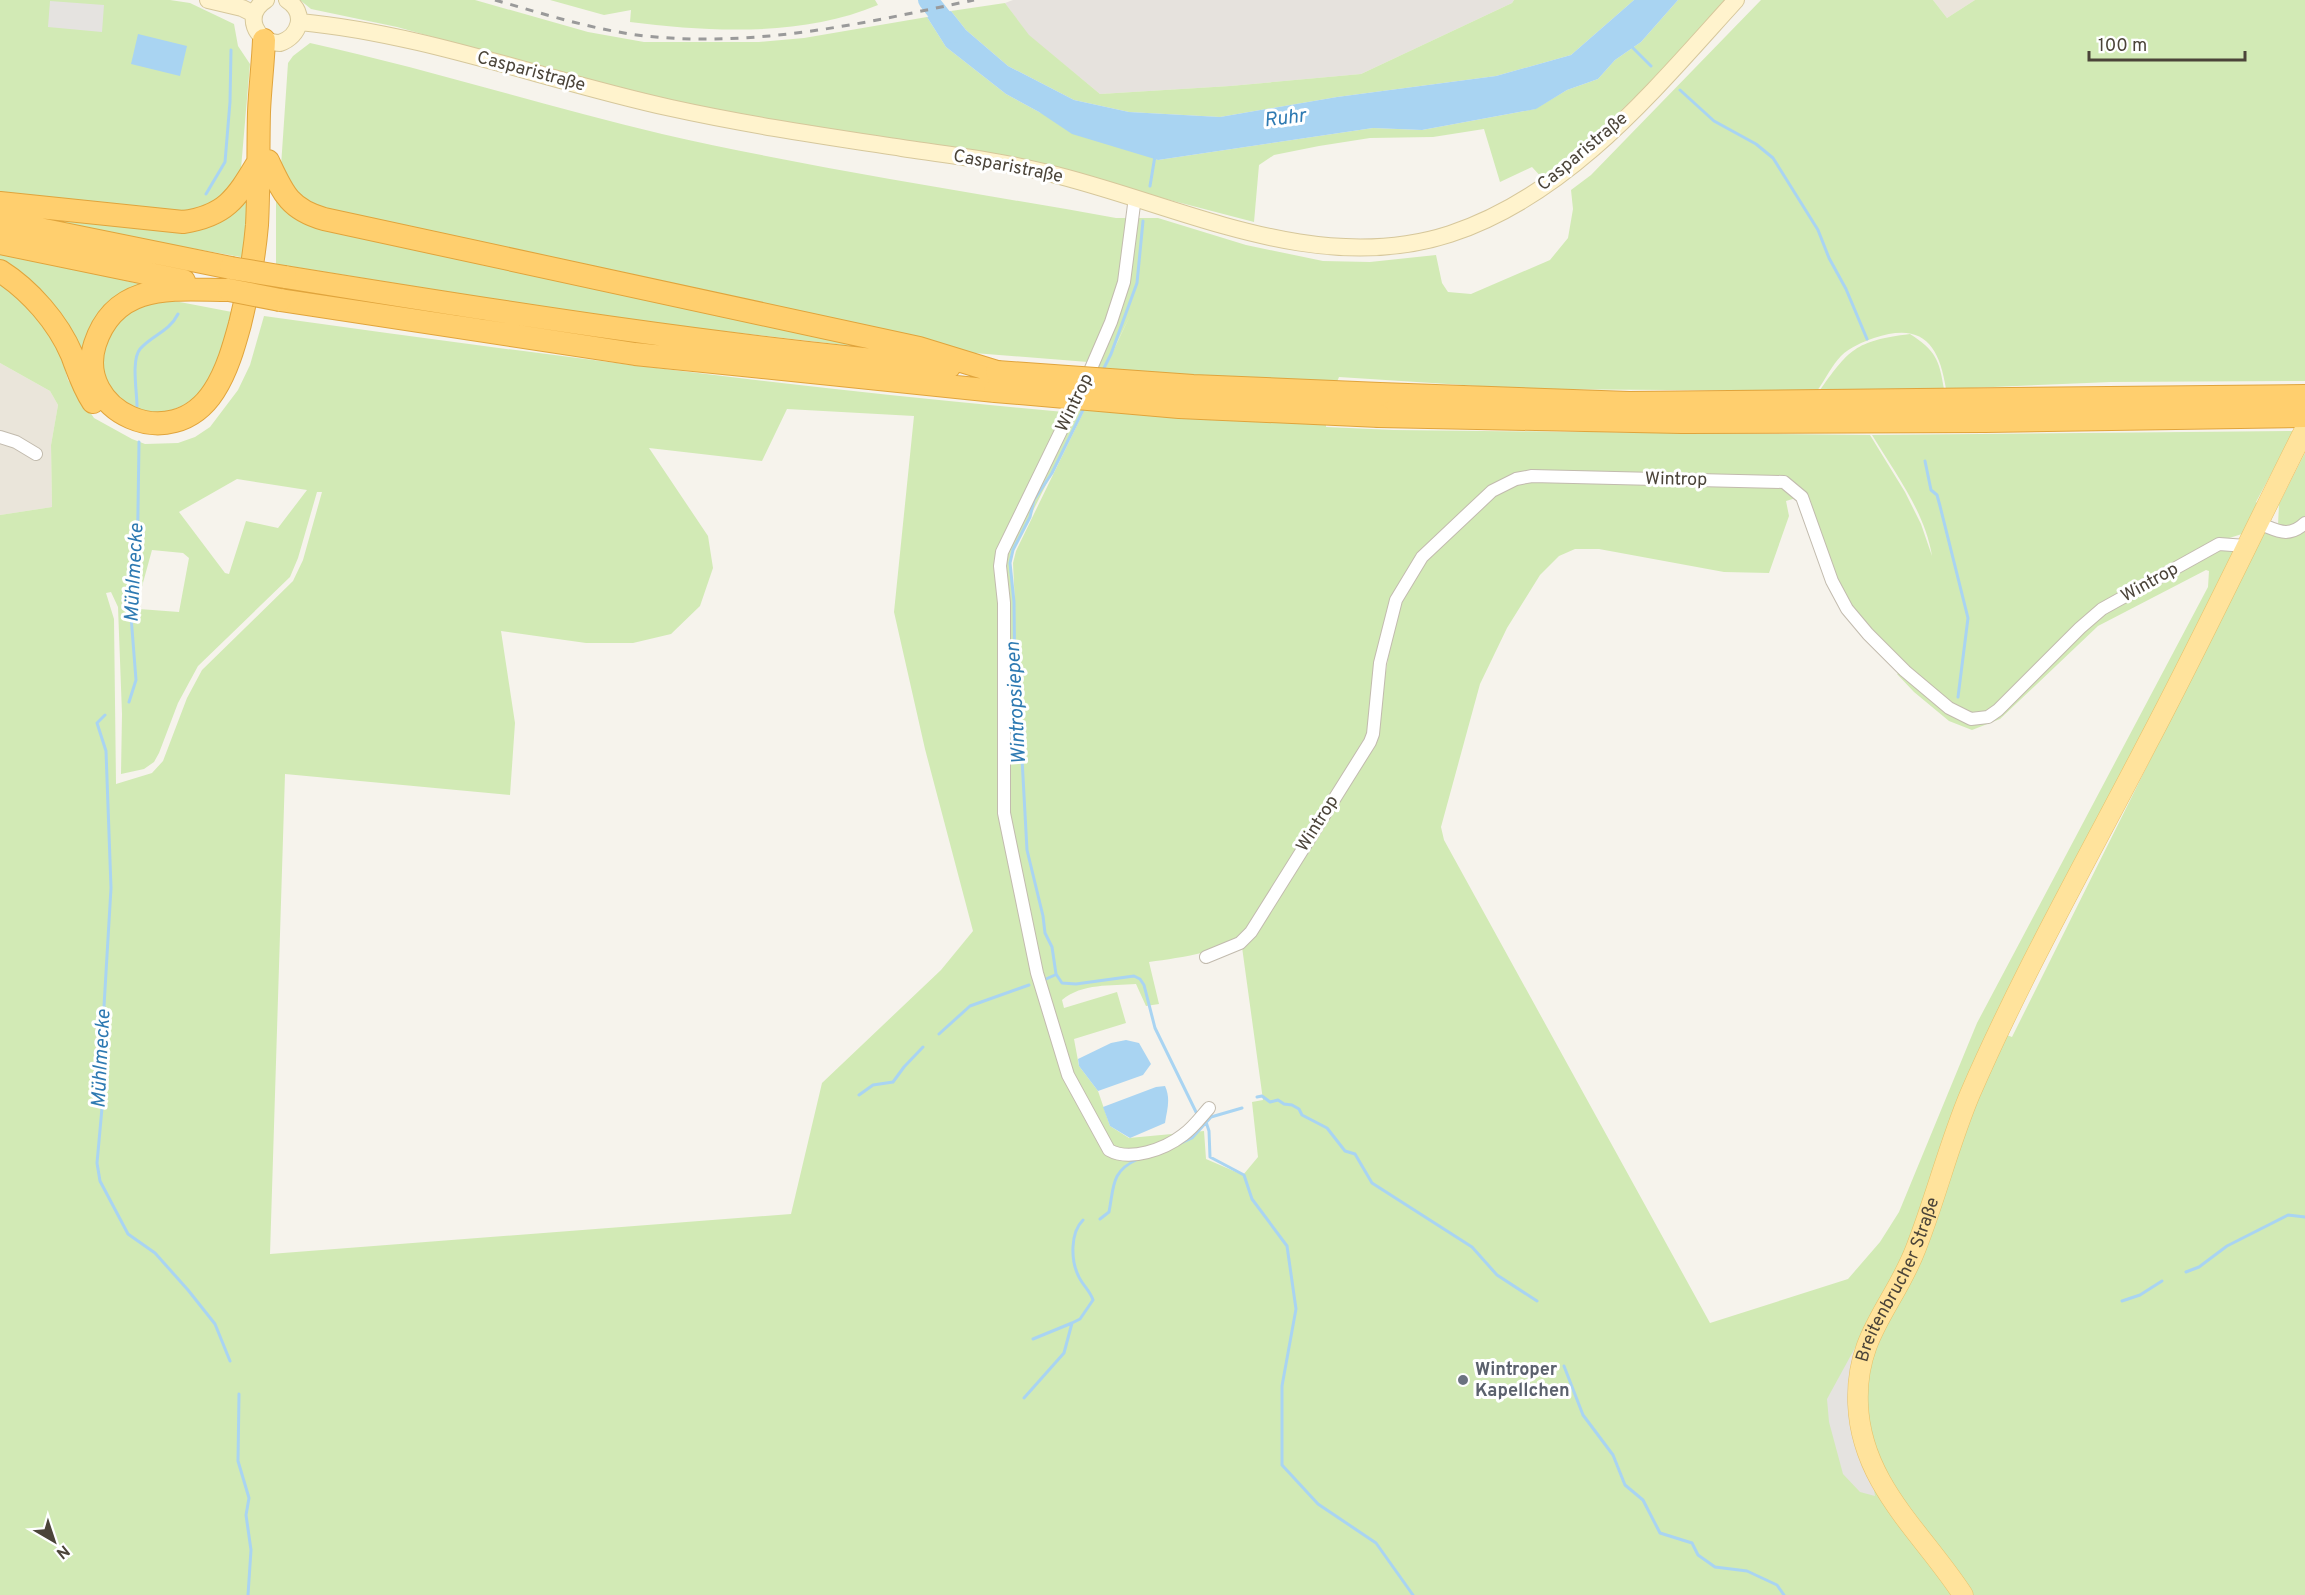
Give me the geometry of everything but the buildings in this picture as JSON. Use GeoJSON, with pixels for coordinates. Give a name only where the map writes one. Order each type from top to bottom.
{"type":"FeatureCollection","features":[{"type":"Feature","properties":{"kind":"highway"},"geometry":{"type":"LineString","coordinates":[[0,271],[20,286],[49,317],[71,354],[86,389],[105,416],[122,428],[143,435],[168,435],[193,427],[214,411],[236,375],[255,318],[263,280],[268,236],[259,110],[272,42]]}},
{"type":"Feature","properties":{"kind":"highway"},"geometry":{"type":"LineString","coordinates":[[0,203],[183,222],[197,220],[221,211],[231,203],[263,162]]}},
{"type":"Feature","properties":{"kind":"highway"},"geometry":{"type":"LineString","coordinates":[[229,290],[168,289],[157,291],[136,297],[114,312],[98,334],[93,362],[100,389],[114,407],[140,422],[159,424],[177,421],[197,410],[218,385],[236,342],[249,287],[263,162]]}},
{"type":"Feature","properties":{"kind":"highway"},"geometry":{"type":"LineString","coordinates":[[263,162],[292,203],[306,213],[324,219],[919,348],[996,381]]}},
{"type":"Feature","properties":{"kind":"highway"},"geometry":{"type":"LineString","coordinates":[[0,221],[285,277],[594,326],[854,358],[996,381]]}},
{"type":"Feature","properties":{"kind":"highway"},"geometry":{"type":"LineString","coordinates":[[0,243],[280,300],[635,354],[996,381],[1193,386],[1379,405],[1717,422],[2305,416]]}},
{"type":"Feature","properties":{"kind":"highway"},"geometry":{"type":"LineString","coordinates":[[1379,405],[2305,396]]}},
{"type":"Feature","properties":{"kind":"main road"},"geometry":{"type":"LineString","coordinates":[[208,0],[242,8],[254,14]]}},
{"type":"Feature","properties":{"kind":"main road"},"geometry":{"type":"LineString","coordinates":[[266,0],[260,4],[254,14],[253,22],[255,29],[272,42],[293,36],[300,21],[298,12],[287,0]]}},
{"type":"Feature","properties":{"kind":"main road","name":"Casparistraße"},"geometry":{"type":"LineString","coordinates":[[300,21],[358,28],[665,107],[733,121],[1008,165],[1071,178],[1244,231],[1289,241],[1355,248],[1391,247],[1419,242],[1479,224],[1537,192],[1565,172],[1607,135],[1736,0]]}},
{"type":"Feature","properties":{"kind":"main road","name":"Breitenbrucher Straße"},"geometry":{"type":"LineString","coordinates":[[1963,1595],[1888,1497],[1874,1471],[1860,1424],[1858,1403],[1859,1377],[1864,1351],[1870,1334],[1915,1250],[1962,1114],[2037,955],[2197,648],[2305,429]]}},
{"type":"Feature","properties":{"kind":"street","name":"Wintrop"},"geometry":{"type":"LineString","coordinates":[[1135,197],[1124,282],[1111,322],[1096,361],[1002,552],[1000,566],[1004,603],[1004,813],[1037,973],[1068,1075],[1109,1150],[1119,1155],[1151,1151],[1168,1144],[1185,1134],[1209,1108]]}},
{"type":"Feature","properties":{"kind":"street"},"geometry":{"type":"LineString","coordinates":[[0,437],[16,442],[36,454]]}},
{"type":"Feature","properties":{"kind":"street","name":"Wintrop"},"geometry":{"type":"LineString","coordinates":[[1206,957],[1240,943],[1251,932],[1370,742],[1373,734],[1380,663],[1392,611],[1415,566],[1492,491],[1507,482],[1532,476],[1784,482],[1802,497],[1832,581],[1847,609],[1905,671],[1949,708],[1971,719],[1988,717],[1998,710],[2102,609],[2220,544],[2246,546]]}},
{"type":"Feature","properties":{"kind":"street"},"geometry":{"type":"LineString","coordinates":[[2262,514],[2289,533],[2295,532],[2305,524]]}},
{"type":"Feature","properties":{"kind":"shaded area"},"geometry":{"type":"Polygon","coordinates":[[[1013,0],[1514,0],[1512,3],[1361,74],[1230,86],[1100,94],[1028,35],[1005,3],[1013,0]]]}},
{"type":"Feature","properties":{"kind":"shaded area"},"geometry":{"type":"Polygon","coordinates":[[[1933,0],[1975,0],[1947,18],[1933,0]]]}},
{"type":"Feature","properties":{"kind":"shaded area"},"geometry":{"type":"Polygon","coordinates":[[[50,1],[104,5],[102,32],[48,27],[50,1]]]}},
{"type":"Feature","properties":{"kind":"shaded area"},"geometry":{"type":"Polygon","coordinates":[[[0,363],[50,391],[58,405],[51,445],[52,507],[0,515],[0,363]]]}},
{"type":"Feature","properties":{"kind":"shaded area"},"geometry":{"type":"Polygon","coordinates":[[[1856,1346],[1853,1363],[1875,1496],[1860,1492],[1843,1474],[1829,1422],[1827,1399],[1856,1346]]]}},
{"type":"Feature","properties":{"kind":"green space"},"geometry":{"type":"Polygon","coordinates":[[[0,0],[170,0],[190,3],[234,24],[238,46],[250,64],[240,180],[220,203],[196,213],[0,194],[0,0]]]}},
{"type":"Feature","properties":{"kind":"green space"},"geometry":{"type":"Polygon","coordinates":[[[300,0],[475,0],[588,32],[644,42],[759,42],[804,38],[927,17],[946,47],[1006,94],[1039,112],[1158,160],[1373,128],[1422,130],[1535,109],[1567,90],[1598,79],[1615,60],[1641,42],[1678,0],[1726,0],[1638,93],[1544,180],[1532,167],[1500,182],[1484,129],[1433,137],[1370,138],[1274,155],[1259,165],[1254,222],[1139,192],[665,101],[397,27],[311,9],[300,0]]]}},
{"type":"Feature","properties":{"kind":"green space"},"geometry":{"type":"Polygon","coordinates":[[[550,0],[875,0],[878,5],[818,23],[756,29],[724,29],[630,22],[631,10],[604,15],[550,0]]]}},
{"type":"Feature","properties":{"kind":"green space"},"geometry":{"type":"Polygon","coordinates":[[[1514,0],[1634,0],[1571,55],[1496,76],[1337,97],[1220,117],[1129,112],[1074,100],[1008,66],[966,30],[951,11],[1005,3],[1029,35],[1100,94],[1230,86],[1361,74],[1512,3],[1514,0]]]}},
{"type":"Feature","properties":{"kind":"green space"},"geometry":{"type":"Polygon","coordinates":[[[1761,0],[1933,0],[1947,18],[1975,0],[2305,0],[2305,381],[2111,382],[1946,389],[1939,360],[1933,349],[1916,335],[1905,333],[1874,338],[1848,350],[1841,356],[1817,391],[1525,389],[1339,377],[1326,409],[1326,427],[1394,430],[1870,435],[1905,492],[1921,524],[1932,556],[1916,508],[1872,435],[2294,431],[2256,502],[2242,534],[2226,539],[2220,550],[2232,550],[2234,555],[1994,1030],[2012,1037],[2259,537],[2265,533],[2282,537],[2305,527],[2305,1595],[0,1595],[0,515],[52,507],[51,445],[58,405],[50,391],[0,363],[0,279],[35,308],[58,345],[68,380],[94,418],[145,444],[178,443],[195,437],[210,427],[238,390],[250,365],[264,316],[663,369],[1064,412],[1088,362],[961,352],[299,204],[281,166],[288,63],[293,56],[310,43],[662,134],[831,168],[1116,218],[1158,218],[1246,245],[1323,261],[1370,262],[1436,255],[1442,283],[1448,292],[1471,294],[1550,260],[1568,238],[1573,209],[1571,190],[1591,175],[1761,0]],[[1131,314],[1010,557],[1015,606],[1013,563],[1016,551],[1131,314]],[[787,409],[762,461],[649,448],[708,536],[713,568],[700,606],[671,634],[633,643],[586,643],[501,631],[515,723],[510,795],[285,774],[270,1254],[791,1214],[822,1083],[941,970],[973,931],[925,749],[894,612],[914,416],[787,409]],[[237,479],[179,512],[225,573],[229,574],[246,521],[278,528],[307,490],[237,479]],[[1796,484],[1784,490],[1796,498],[1786,501],[1789,516],[1769,573],[1724,572],[1599,549],[1575,549],[1559,556],[1540,575],[1507,628],[1480,684],[1441,827],[1444,840],[1710,1323],[1848,1279],[1880,1242],[1899,1212],[1977,1023],[2208,587],[2209,571],[2206,570],[2098,626],[2000,719],[1972,730],[1949,721],[1914,692],[1897,674],[1901,671],[1901,663],[1852,610],[1835,581],[1796,484]],[[1491,485],[1416,554],[1389,607],[1370,736],[1249,929],[1239,937],[1215,949],[1189,956],[1149,962],[1159,1004],[1146,1006],[1136,984],[1088,988],[1062,1000],[1064,1008],[1117,992],[1126,1023],[1074,1039],[1079,1066],[1098,1091],[1110,1126],[1129,1138],[1204,1131],[1206,1159],[1243,1175],[1258,1157],[1252,1102],[1263,1100],[1242,947],[1375,737],[1396,611],[1417,565],[1491,485]],[[317,492],[298,558],[290,577],[198,666],[178,703],[154,762],[144,769],[121,774],[122,714],[118,607],[111,592],[106,593],[114,619],[116,784],[152,773],[163,761],[187,698],[202,670],[293,581],[303,560],[322,492],[317,492]],[[152,550],[141,590],[139,609],[179,612],[189,558],[183,553],[152,550]]]}},
{"type":"Feature","properties":{"kind":"green space"},"geometry":{"type":"Polygon","coordinates":[[[252,183],[246,258],[0,214],[176,225],[252,183]]]}},
{"type":"Feature","properties":{"kind":"green space"},"geometry":{"type":"Polygon","coordinates":[[[276,191],[287,207],[870,348],[568,311],[276,264],[276,191]]]}},
{"type":"Feature","properties":{"kind":"green space"},"geometry":{"type":"Polygon","coordinates":[[[0,252],[149,286],[127,292],[86,372],[70,332],[52,302],[0,259],[0,252]]]}},
{"type":"Feature","properties":{"kind":"green space"},"geometry":{"type":"Polygon","coordinates":[[[164,299],[232,312],[222,350],[216,369],[206,385],[191,400],[173,410],[163,412],[133,410],[114,393],[104,371],[104,347],[107,336],[113,325],[125,313],[164,299]]]}},
{"type":"Feature","properties":{"kind":"green space"},"geometry":{"type":"Polygon","coordinates":[[[1910,334],[1926,346],[1935,357],[1944,389],[1818,393],[1838,366],[1855,350],[1877,340],[1910,334]]]}},
{"type":"Feature","properties":{"kind":"green space"},"geometry":{"type":"Polygon","coordinates":[[[2305,453],[2305,518],[2292,528],[2278,525],[2279,504],[2305,453]]]}},
{"type":"Feature","properties":{"kind":"water"},"geometry":{"type":"Polygon","coordinates":[[[1634,0],[1678,0],[1641,42],[1615,60],[1598,79],[1567,90],[1536,109],[1422,130],[1373,128],[1158,160],[1072,134],[1006,94],[946,47],[927,17],[951,11],[966,30],[1008,66],[1074,100],[1129,112],[1220,117],[1337,97],[1496,76],[1571,55],[1634,0]]]}},
{"type":"Feature","properties":{"kind":"water"},"geometry":{"type":"Polygon","coordinates":[[[138,34],[187,46],[180,76],[131,64],[138,34]]]}},
{"type":"Feature","properties":{"kind":"water"},"geometry":{"type":"Polygon","coordinates":[[[1126,1040],[1139,1043],[1151,1064],[1143,1075],[1098,1091],[1079,1066],[1078,1059],[1111,1043],[1126,1040]]]}},
{"type":"Feature","properties":{"kind":"water"},"geometry":{"type":"Polygon","coordinates":[[[1165,1086],[1168,1100],[1165,1123],[1130,1138],[1110,1126],[1103,1107],[1156,1087],[1165,1086]]]}},
{"type":"Feature","properties":{"kind":"waterway","name":"Ruhr"},"geometry":{"type":"LineString","coordinates":[[928,0],[954,33]]}},
{"type":"Feature","properties":{"kind":"waterway"},"geometry":{"type":"LineString","coordinates":[[1631,46],[1651,66]]}},
{"type":"Feature","properties":{"kind":"waterway","name":"Mühlmecke"},"geometry":{"type":"LineString","coordinates":[[206,194],[225,162],[231,50]]}},
{"type":"Feature","properties":{"kind":"waterway"},"geometry":{"type":"LineString","coordinates":[[1680,90],[1714,121],[1756,144],[1773,158],[1818,230],[1867,339]]}},
{"type":"Feature","properties":{"kind":"waterway"},"geometry":{"type":"LineString","coordinates":[[1150,186],[1155,156]]}},
{"type":"Feature","properties":{"kind":"waterway","name":"Wintropsiepen"},"geometry":{"type":"LineString","coordinates":[[1103,370],[1137,283],[1143,221]]}},
{"type":"Feature","properties":{"kind":"waterway","name":"Mühlmecke"},"geometry":{"type":"LineString","coordinates":[[137,406],[135,368],[137,354],[145,344],[170,325],[178,314]]}},
{"type":"Feature","properties":{"kind":"waterway","name":"Wintropsiepen"},"geometry":{"type":"LineString","coordinates":[[1084,408],[1052,473],[1034,500],[1030,517],[1013,550],[1010,563],[1014,602],[1015,697],[1020,722],[1027,850],[1045,933],[1052,947],[1056,974],[1062,983],[1076,984],[1134,976],[1140,979],[1144,985],[1155,1028],[1197,1114]]}},
{"type":"Feature","properties":{"kind":"waterway","name":"Mühlmecke"},"geometry":{"type":"LineString","coordinates":[[129,702],[136,680],[131,616],[137,578],[139,442]]}},
{"type":"Feature","properties":{"kind":"waterway"},"geometry":{"type":"LineString","coordinates":[[1925,461],[1931,490],[1937,495],[1968,618],[1958,697]]}},
{"type":"Feature","properties":{"kind":"waterway","name":"Mühlmecke"},"geometry":{"type":"LineString","coordinates":[[105,715],[97,723],[106,751],[111,888],[102,1040],[102,1108],[97,1163],[100,1181],[128,1234],[155,1253],[215,1324],[230,1361]]}},
{"type":"Feature","properties":{"kind":"waterway"},"geometry":{"type":"LineString","coordinates":[[1046,979],[1055,975]]}},
{"type":"Feature","properties":{"kind":"waterway"},"geometry":{"type":"LineString","coordinates":[[939,1034],[970,1006],[1029,985]]}},
{"type":"Feature","properties":{"kind":"waterway"},"geometry":{"type":"LineString","coordinates":[[859,1095],[873,1085],[893,1082],[923,1047]]}},
{"type":"Feature","properties":{"kind":"waterway"},"geometry":{"type":"LineString","coordinates":[[1257,1097],[1262,1096],[1270,1102],[1278,1100],[1292,1105],[1299,1109],[1302,1115],[1327,1128],[1345,1151],[1355,1154],[1372,1183],[1472,1247],[1497,1275],[1537,1301]]}},
{"type":"Feature","properties":{"kind":"waterway","name":"Wintropsiepen"},"geometry":{"type":"LineString","coordinates":[[1181,1143],[1192,1138],[1211,1117],[1242,1108]]}},
{"type":"Feature","properties":{"kind":"waterway","name":"Wintropsiepen"},"geometry":{"type":"LineString","coordinates":[[1206,1122],[1209,1131],[1210,1157],[1244,1175],[1252,1199],[1287,1246],[1296,1309],[1282,1386],[1282,1465],[1318,1504],[1376,1543],[1413,1595]]}},
{"type":"Feature","properties":{"kind":"waterway"},"geometry":{"type":"LineString","coordinates":[[1100,1219],[1109,1212],[1113,1187],[1118,1174],[1138,1159]]}},
{"type":"Feature","properties":{"kind":"waterway"},"geometry":{"type":"LineString","coordinates":[[2186,1272],[2199,1267],[2227,1246],[2288,1215],[2305,1217]]}},
{"type":"Feature","properties":{"kind":"waterway"},"geometry":{"type":"LineString","coordinates":[[1024,1398],[1064,1353],[1072,1323],[1080,1319],[1093,1300],[1080,1279],[1074,1262],[1074,1239],[1083,1220]]}},
{"type":"Feature","properties":{"kind":"waterway"},"geometry":{"type":"LineString","coordinates":[[2122,1301],[2140,1295],[2162,1281]]}},
{"type":"Feature","properties":{"kind":"waterway"},"geometry":{"type":"LineString","coordinates":[[1033,1339],[1072,1323]]}},
{"type":"Feature","properties":{"kind":"waterway"},"geometry":{"type":"LineString","coordinates":[[1564,1366],[1583,1415],[1613,1455],[1625,1485],[1643,1500],[1660,1533],[1692,1543],[1698,1555],[1715,1567],[1747,1571],[1777,1585],[1784,1595]]}},
{"type":"Feature","properties":{"kind":"waterway","name":"Mühlmecke"},"geometry":{"type":"LineString","coordinates":[[239,1394],[238,1461],[249,1498],[246,1515],[251,1550],[248,1595]]}},
{"type":"Feature","properties":{"kind":"railway"},"geometry":{"type":"LineString","coordinates":[[495,0],[607,30],[687,39],[728,39],[811,31],[974,0]]}},
{"type":"Feature","properties":{"kind":"place","name":"Wintroper Kapellchen"},"geometry":{"type":"Point","coordinates":[1463,1380]}}]}
